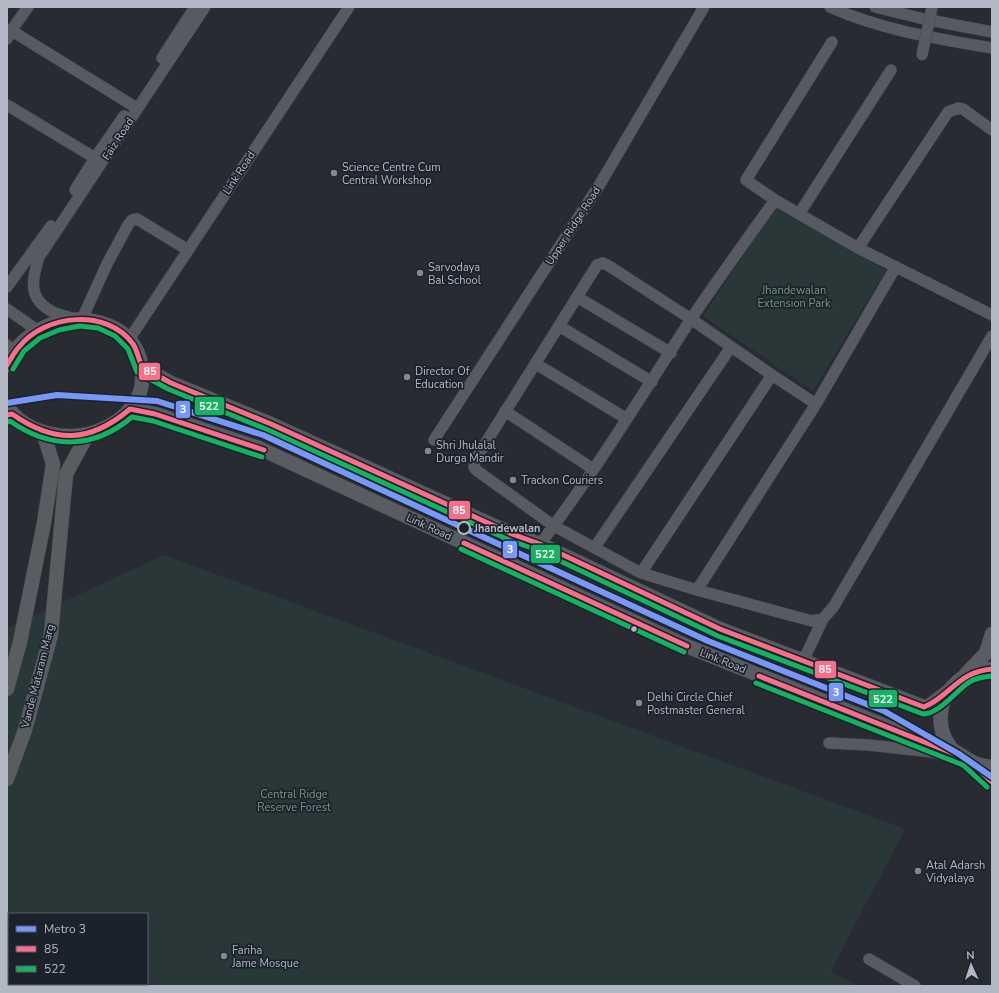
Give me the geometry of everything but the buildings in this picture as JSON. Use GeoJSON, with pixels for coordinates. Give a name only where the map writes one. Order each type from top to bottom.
{"type":"FeatureCollection","features":[{"type":"Feature","properties":{"kind":"main road"},"geometry":{"type":"LineString","coordinates":[[9,355],[37,330],[57,322],[79,319],[99,322],[114,327],[124,333],[130,338],[138,352],[142,367],[141,389],[130,409],[111,425],[88,434],[62,436],[43,432],[27,424],[9,412]]}},
{"type":"Feature","properties":{"kind":"main road"},"geometry":{"type":"LineString","coordinates":[[142,367],[171,383],[271,424],[512,534],[540,544],[720,629],[924,707],[929,706],[950,690],[986,653],[992,634]]}},
{"type":"Feature","properties":{"kind":"main road","name":"Link Road"},"geometry":{"type":"LineString","coordinates":[[130,409],[155,414],[259,448],[689,647],[967,759]]}},
{"type":"Feature","properties":{"kind":"main road"},"geometry":{"type":"LineString","coordinates":[[7,689],[20,642],[44,523],[53,464],[43,432]]}},
{"type":"Feature","properties":{"kind":"main road","name":"Vande Mataram Marg"},"geometry":{"type":"LineString","coordinates":[[7,779],[25,730],[51,635],[66,474],[88,434]]}},
{"type":"Feature","properties":{"kind":"main road"},"geometry":{"type":"LineString","coordinates":[[963,677],[983,669],[992,669]]}},
{"type":"Feature","properties":{"kind":"main road"},"geometry":{"type":"LineString","coordinates":[[950,690],[944,699],[941,709],[940,719],[945,740],[951,748],[967,759],[980,766],[992,767]]}},
{"type":"Feature","properties":{"kind":"main road"},"geometry":{"type":"LineString","coordinates":[[967,759],[992,782]]}},
{"type":"Feature","properties":{"kind":"street"},"geometry":{"type":"LineString","coordinates":[[28,7],[10,31],[132,105]]}},
{"type":"Feature","properties":{"kind":"street"},"geometry":{"type":"LineString","coordinates":[[7,287],[70,198],[195,7]]}},
{"type":"Feature","properties":{"kind":"street","name":"Faiz Road"},"geometry":{"type":"LineString","coordinates":[[79,319],[53,312],[39,301],[32,287],[34,273],[39,257],[205,7]]}},
{"type":"Feature","properties":{"kind":"street","name":"Link Road"},"geometry":{"type":"LineString","coordinates":[[130,338],[349,7]]}},
{"type":"Feature","properties":{"kind":"street","name":"Upper Ridge Road"},"geometry":{"type":"LineString","coordinates":[[434,440],[600,184],[704,7]]}},
{"type":"Feature","properties":{"kind":"street"},"geometry":{"type":"LineString","coordinates":[[830,7],[850,16],[903,31],[992,48]]}},
{"type":"Feature","properties":{"kind":"street"},"geometry":{"type":"LineString","coordinates":[[875,7],[946,24],[992,32]]}},
{"type":"Feature","properties":{"kind":"street"},"geometry":{"type":"LineString","coordinates":[[924,19],[927,7]]}},
{"type":"Feature","properties":{"kind":"street"},"geometry":{"type":"LineString","coordinates":[[922,54],[932,7]]}},
{"type":"Feature","properties":{"kind":"street"},"geometry":{"type":"LineString","coordinates":[[944,40],[946,24]]}},
{"type":"Feature","properties":{"kind":"street"},"geometry":{"type":"LineString","coordinates":[[832,42],[746,180],[775,200],[858,248],[895,268],[992,315]]}},
{"type":"Feature","properties":{"kind":"street"},"geometry":{"type":"LineString","coordinates":[[799,214],[891,70]]}},
{"type":"Feature","properties":{"kind":"street"},"geometry":{"type":"LineString","coordinates":[[7,106],[95,158]]}},
{"type":"Feature","properties":{"kind":"street"},"geometry":{"type":"LineString","coordinates":[[858,248],[948,112],[959,108],[963,109],[992,130]]}},
{"type":"Feature","properties":{"kind":"street"},"geometry":{"type":"LineString","coordinates":[[540,544],[554,526],[652,382],[691,319],[775,200]]}},
{"type":"Feature","properties":{"kind":"street"},"geometry":{"type":"LineString","coordinates":[[79,319],[107,264],[132,220],[137,219],[188,250]]}},
{"type":"Feature","properties":{"kind":"street"},"geometry":{"type":"LineString","coordinates":[[816,404],[691,319],[603,263],[597,265],[475,460],[474,467],[476,470],[554,526],[642,573],[802,620],[812,621],[823,619]]}},
{"type":"Feature","properties":{"kind":"street"},"geometry":{"type":"LineString","coordinates":[[697,590],[816,404],[895,268]]}},
{"type":"Feature","properties":{"kind":"street"},"geometry":{"type":"LineString","coordinates":[[577,297],[671,353]]}},
{"type":"Feature","properties":{"kind":"street"},"geometry":{"type":"LineString","coordinates":[[7,309],[37,330]]}},
{"type":"Feature","properties":{"kind":"street"},"geometry":{"type":"LineString","coordinates":[[559,326],[652,382]]}},
{"type":"Feature","properties":{"kind":"street"},"geometry":{"type":"LineString","coordinates":[[803,661],[823,619],[834,606],[992,336]]}},
{"type":"Feature","properties":{"kind":"street"},"geometry":{"type":"LineString","coordinates":[[595,547],[731,347]]}},
{"type":"Feature","properties":{"kind":"street"},"geometry":{"type":"LineString","coordinates":[[536,364],[627,419]]}},
{"type":"Feature","properties":{"kind":"street"},"geometry":{"type":"LineString","coordinates":[[642,573],[772,375]]}},
{"type":"Feature","properties":{"kind":"street"},"geometry":{"type":"LineString","coordinates":[[506,411],[593,469]]}},
{"type":"Feature","properties":{"kind":"street"},"geometry":{"type":"LineString","coordinates":[[829,743],[864,744],[932,752],[967,759]]}},
{"type":"Feature","properties":{"kind":"street"},"geometry":{"type":"LineString","coordinates":[[869,959],[915,986]]}},
{"type":"Feature","properties":{"kind":"green space","name":"Jhandewalan Extension Park"},"geometry":{"type":"Polygon","coordinates":[[[775,207],[886,270],[813,391],[703,316],[775,207]]]}},
{"type":"Feature","properties":{"kind":"green space","name":"Central Ridge Reserve Forest"},"geometry":{"type":"Polygon","coordinates":[[[164,555],[905,829],[831,971],[857,986],[7,986],[7,628],[164,555]]]}},
{"type":"Feature","properties":{"kind":"metro line","name":"3"},"geometry":{"type":"LineString","coordinates":[[7,403],[57,395],[157,401],[263,435],[708,641],[884,711],[959,754],[992,777]]}},
{"type":"Feature","properties":{"kind":"transit line","name":"85"},"geometry":{"type":"LineString","coordinates":[[7,365],[19,347],[30,336],[44,328],[60,322],[92,320],[108,325],[122,332],[136,349],[142,367],[171,383],[271,424],[512,534],[540,544],[720,629],[924,707],[929,705],[971,674],[992,669]]}},
{"type":"Feature","properties":{"kind":"transit line","name":"522"},"geometry":{"type":"LineString","coordinates":[[13,369],[24,351],[40,338],[59,330],[79,326],[98,328],[115,336],[128,349],[137,372],[168,389],[268,430],[509,540],[537,550],[718,636],[923,714],[929,713],[947,702],[971,681],[992,676]]}},
{"type":"Feature","properties":{"kind":"transit line","name":"85"},"geometry":{"type":"LineString","coordinates":[[7,415],[12,414],[43,431],[58,435],[72,436],[101,428],[130,409],[155,414],[264,450]]}},
{"type":"Feature","properties":{"kind":"transit line","name":"522"},"geometry":{"type":"LineString","coordinates":[[8,422],[10,421],[41,437],[57,441],[72,442],[88,440],[103,435],[118,428],[132,417],[153,421],[262,457]]}},
{"type":"Feature","properties":{"kind":"transit line","name":"85"},"geometry":{"type":"LineString","coordinates":[[464,543],[687,646]]}},
{"type":"Feature","properties":{"kind":"transit line","name":"522"},"geometry":{"type":"LineString","coordinates":[[461,549],[684,652]]}},
{"type":"Feature","properties":{"kind":"transit line","name":"85"},"geometry":{"type":"LineString","coordinates":[[759,676],[967,759],[992,782]]}},
{"type":"Feature","properties":{"kind":"transit line","name":"522"},"geometry":{"type":"LineString","coordinates":[[756,683],[963,765],[987,787]]}},
{"type":"Feature","properties":{"kind":"place","name":"Science Centre Cum Central Workshop"},"geometry":{"type":"Point","coordinates":[334,173]}},
{"type":"Feature","properties":{"kind":"place","name":"Sarvodaya Bal School"},"geometry":{"type":"Point","coordinates":[420,273]}},
{"type":"Feature","properties":{"kind":"place","name":"Director Of Education"},"geometry":{"type":"Point","coordinates":[407,377]}},
{"type":"Feature","properties":{"kind":"place","name":"Shri Jhulalal Durga Mandir"},"geometry":{"type":"Point","coordinates":[428,451]}},
{"type":"Feature","properties":{"kind":"place","name":"Trackon Couriers"},"geometry":{"type":"Point","coordinates":[513,480]}},
{"type":"Feature","properties":{"kind":"place","name":"Jhandewalan"},"geometry":{"type":"Point","coordinates":[464,528]}},
{"type":"Feature","properties":{"kind":"place","name":"Delhi Circle Chief Postmaster General"},"geometry":{"type":"Point","coordinates":[639,703]}},
{"type":"Feature","properties":{"kind":"place","name":"Atal Adarsh Vidyalaya"},"geometry":{"type":"Point","coordinates":[918,871]}},
{"type":"Feature","properties":{"kind":"place","name":"Fariha Jame Mosque"},"geometry":{"type":"Point","coordinates":[224,956]}}]}
